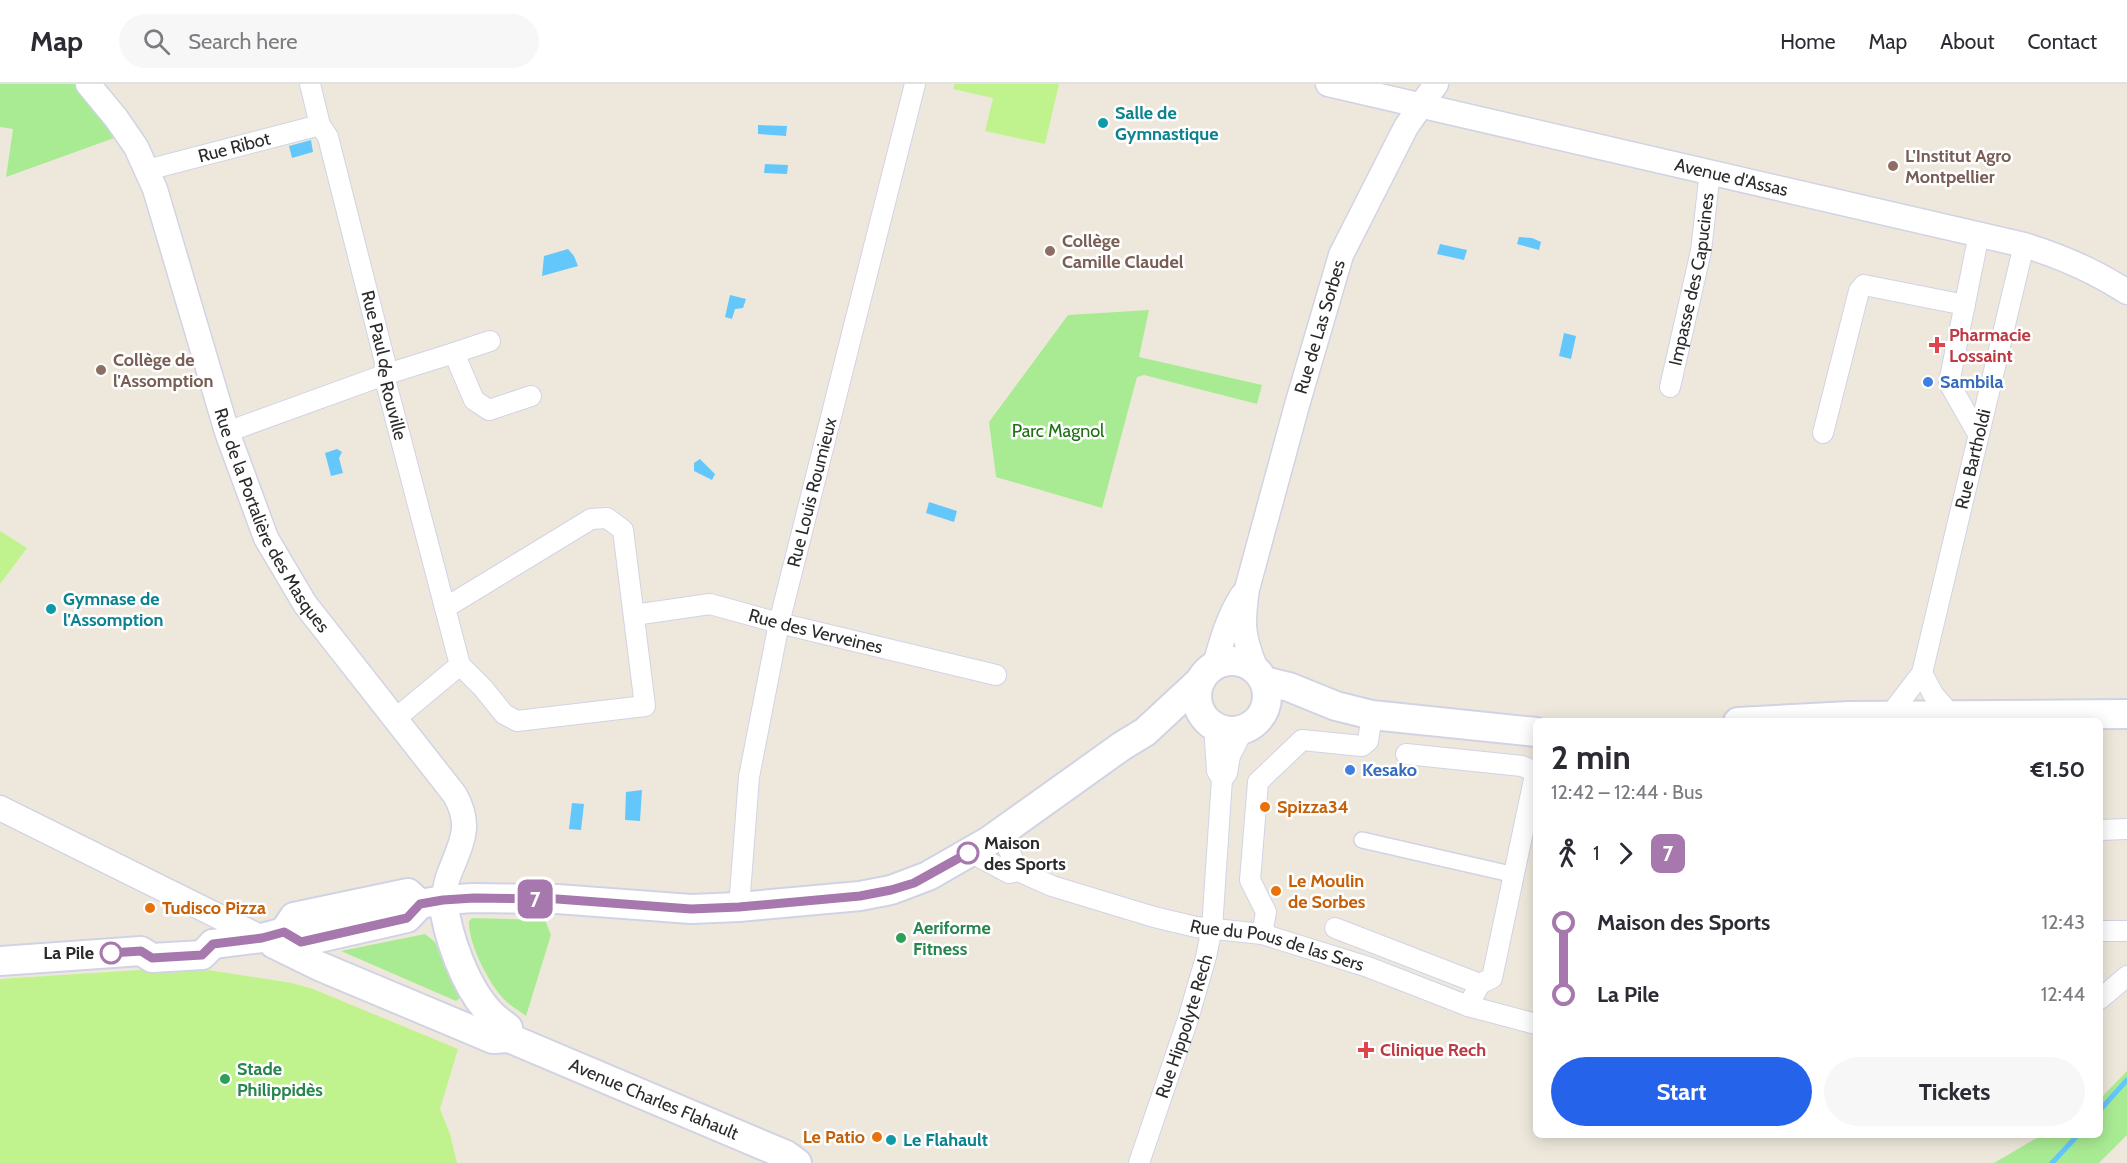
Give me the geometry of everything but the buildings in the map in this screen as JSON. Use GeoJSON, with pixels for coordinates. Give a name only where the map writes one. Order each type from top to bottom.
{"type":"FeatureCollection","features":[{"type":"Feature","properties":{"kind":"main road"},"geometry":{"type":"LineString","coordinates":[[432,902],[474,898],[557,899],[691,909],[860,896],[891,890],[928,876],[974,850],[1145,732],[1208,672],[1236,660],[1246,663],[1260,675],[1289,687],[1336,706],[1372,715],[1533,732]]}},
{"type":"Feature","properties":{"kind":"main road"},"geometry":{"type":"LineString","coordinates":[[1208,672],[1198,690],[1198,702],[1202,712],[1211,723]]}},
{"type":"Feature","properties":{"kind":"main road"},"geometry":{"type":"LineString","coordinates":[[1254,720],[1267,691],[1260,675]]}},
{"type":"Feature","properties":{"kind":"main road"},"geometry":{"type":"LineString","coordinates":[[1145,732],[1182,721],[1211,723],[1223,729],[1234,730],[1290,706],[1336,706]]}},
{"type":"Feature","properties":{"kind":"main road"},"geometry":{"type":"LineString","coordinates":[[1840,718],[2127,714]]}},
{"type":"Feature","properties":{"kind":"main road"},"geometry":{"type":"LineString","coordinates":[[0,961],[141,951],[148,943],[204,936],[213,944],[273,935],[294,917],[408,893],[432,902],[445,914],[455,949],[471,987],[490,1014],[508,1028],[509,1038]]}},
{"type":"Feature","properties":{"kind":"main road","name":"Avenue Charles Flahault"},"geometry":{"type":"LineString","coordinates":[[273,935],[319,966],[493,1039],[509,1038],[786,1155],[797,1163]]}},
{"type":"Feature","properties":{"kind":"street","name":"Rue de la Portalière des Masques"},"geometry":{"type":"LineString","coordinates":[[88,84],[136,147],[147,170],[161,207],[227,432],[266,538],[305,604],[455,795],[463,809],[466,825],[459,853],[432,902]]}},
{"type":"Feature","properties":{"kind":"street","name":"Rue Paul de Rouville"},"geometry":{"type":"LineString","coordinates":[[310,84],[320,125],[328,137],[354,235],[385,362],[384,375],[460,665]]}},
{"type":"Feature","properties":{"kind":"street","name":"Rue Louis Roumieux"},"geometry":{"type":"LineString","coordinates":[[739,907],[749,777],[779,623],[915,84]]}},
{"type":"Feature","properties":{"kind":"street","name":"Avenue d'Assas"},"geometry":{"type":"LineString","coordinates":[[1328,84],[1423,104],[2024,245],[2059,256],[2127,292]]}},
{"type":"Feature","properties":{"kind":"street","name":"Rue de Las Sorbes"},"geometry":{"type":"LineString","coordinates":[[1260,675],[1245,641],[1244,609],[1247,589],[1341,255],[1406,127],[1436,84]]}},
{"type":"Feature","properties":{"kind":"street","name":"Rue Ribot"},"geometry":{"type":"LineString","coordinates":[[147,170],[320,125]]}},
{"type":"Feature","properties":{"kind":"street","name":"Impasse des Capucines"},"geometry":{"type":"LineString","coordinates":[[1670,387],[1701,251],[1710,171]]}},
{"type":"Feature","properties":{"kind":"street"},"geometry":{"type":"LineString","coordinates":[[1978,434],[1949,383],[1979,234]]}},
{"type":"Feature","properties":{"kind":"street","name":"Rue Bartholdi"},"geometry":{"type":"LineString","coordinates":[[1889,716],[1922,673],[2024,245]]}},
{"type":"Feature","properties":{"kind":"street"},"geometry":{"type":"LineString","coordinates":[[1823,433],[1859,291],[1864,285],[1965,306]]}},
{"type":"Feature","properties":{"kind":"street"},"geometry":{"type":"LineString","coordinates":[[227,432],[384,375],[490,341]]}},
{"type":"Feature","properties":{"kind":"street"},"geometry":{"type":"LineString","coordinates":[[454,353],[474,400],[489,410],[531,396]]}},
{"type":"Feature","properties":{"kind":"street"},"geometry":{"type":"LineString","coordinates":[[395,719],[460,665],[504,714],[517,721],[645,706],[623,530],[607,518],[591,519],[445,608]]}},
{"type":"Feature","properties":{"kind":"street","name":"Rue de Las Sorbes"},"geometry":{"type":"LineString","coordinates":[[1208,672],[1227,622],[1247,589]]}},
{"type":"Feature","properties":{"kind":"street","name":"Rue des Verveines"},"geometry":{"type":"LineString","coordinates":[[634,615],[710,604],[779,623],[996,675]]}},
{"type":"Feature","properties":{"kind":"street"},"geometry":{"type":"LineString","coordinates":[[1922,673],[1934,694],[1951,715]]}},
{"type":"Feature","properties":{"kind":"street"},"geometry":{"type":"LineString","coordinates":[[1262,934],[1266,912],[1250,880],[1258,782],[1302,740],[1362,746],[1368,741],[1372,715]]}},
{"type":"Feature","properties":{"kind":"street","name":"Rue Hippolyte Rech"},"geometry":{"type":"LineString","coordinates":[[1139,1163],[1188,1019],[1206,957],[1212,928],[1222,779],[1227,773],[1230,756],[1254,720]]}},
{"type":"Feature","properties":{"kind":"street","name":"Rue Hippolyte Rech"},"geometry":{"type":"LineString","coordinates":[[1211,723],[1216,771],[1222,779]]}},
{"type":"Feature","properties":{"kind":"street"},"geometry":{"type":"LineString","coordinates":[[1406,754],[1522,766],[1533,770]]}},
{"type":"Feature","properties":{"kind":"street"},"geometry":{"type":"LineString","coordinates":[[1468,1006],[1480,984],[1492,978],[1533,786]]}},
{"type":"Feature","properties":{"kind":"street"},"geometry":{"type":"LineString","coordinates":[[0,808],[273,935]]}},
{"type":"Feature","properties":{"kind":"street"},"geometry":{"type":"LineString","coordinates":[[2103,830],[2127,829]]}},
{"type":"Feature","properties":{"kind":"street"},"geometry":{"type":"LineString","coordinates":[[1001,832],[1018,871]]}},
{"type":"Feature","properties":{"kind":"street"},"geometry":{"type":"LineString","coordinates":[[1362,840],[1515,875]]}},
{"type":"Feature","properties":{"kind":"street","name":"Rue du Pous de las Sers"},"geometry":{"type":"LineString","coordinates":[[974,850],[981,858],[1009,873],[1018,871],[1052,886],[1188,926],[1262,934],[1368,967],[1468,1006],[1533,1023]]}},
{"type":"Feature","properties":{"kind":"street"},"geometry":{"type":"LineString","coordinates":[[1335,928],[1480,984]]}},
{"type":"Feature","properties":{"kind":"street"},"geometry":{"type":"LineString","coordinates":[[2103,931],[2127,931]]}},
{"type":"Feature","properties":{"kind":"street"},"geometry":{"type":"LineString","coordinates":[[2103,996],[2127,976]]}},
{"type":"Feature","properties":{"kind":"green space"},"geometry":{"type":"Polygon","coordinates":[[[0,84],[78,84],[117,137],[6,177],[13,129],[0,127],[0,84]]]}},
{"type":"Feature","properties":{"kind":"green space"},"geometry":{"type":"Polygon","coordinates":[[[955,84],[1059,84],[1045,144],[985,131],[993,98],[953,89],[955,84]]]}},
{"type":"Feature","properties":{"kind":"green space","name":"Parc Magnol"},"geometry":{"type":"Polygon","coordinates":[[[1149,310],[1139,357],[1262,385],[1257,404],[1144,375],[1137,377],[1102,508],[996,477],[989,422],[1068,315],[1149,310]]]}},
{"type":"Feature","properties":{"kind":"green space"},"geometry":{"type":"Polygon","coordinates":[[[0,531],[27,548],[0,584],[0,531]]]}},
{"type":"Feature","properties":{"kind":"green space"},"geometry":{"type":"Polygon","coordinates":[[[472,918],[545,920],[551,935],[526,1016],[500,995],[487,976],[472,941],[469,921],[472,918]]]}},
{"type":"Feature","properties":{"kind":"green space"},"geometry":{"type":"Polygon","coordinates":[[[425,934],[435,942],[460,998],[456,1001],[341,951],[425,934]]]}},
{"type":"Feature","properties":{"kind":"green space","name":"Stade Philippidès"},"geometry":{"type":"Polygon","coordinates":[[[202,969],[292,983],[313,989],[458,1049],[440,1109],[450,1134],[457,1163],[0,1163],[0,979],[140,970],[202,969]]]}},
{"type":"Feature","properties":{"kind":"green space"},"geometry":{"type":"Polygon","coordinates":[[[2127,1071],[2127,1135],[2099,1163],[1994,1163],[2037,1138],[2103,1138],[2103,1096],[2127,1071]]]}},
{"type":"Feature","properties":{"kind":"water"},"geometry":{"type":"Polygon","coordinates":[[[758,125],[787,126],[786,136],[758,134],[758,125]]]}},
{"type":"Feature","properties":{"kind":"water"},"geometry":{"type":"Polygon","coordinates":[[[311,140],[313,152],[292,158],[289,146],[311,140]]]}},
{"type":"Feature","properties":{"kind":"water"},"geometry":{"type":"Polygon","coordinates":[[[765,164],[788,165],[787,174],[764,173],[765,164]]]}},
{"type":"Feature","properties":{"kind":"water"},"geometry":{"type":"Polygon","coordinates":[[[1519,237],[1532,238],[1541,242],[1539,250],[1517,244],[1519,237]]]}},
{"type":"Feature","properties":{"kind":"water"},"geometry":{"type":"Polygon","coordinates":[[[1440,244],[1467,250],[1464,260],[1437,254],[1440,244]]]}},
{"type":"Feature","properties":{"kind":"water"},"geometry":{"type":"Polygon","coordinates":[[[568,249],[578,266],[542,276],[544,256],[568,249]]]}},
{"type":"Feature","properties":{"kind":"water"},"geometry":{"type":"Polygon","coordinates":[[[730,295],[746,299],[743,308],[735,309],[732,319],[725,317],[730,295]]]}},
{"type":"Feature","properties":{"kind":"water"},"geometry":{"type":"Polygon","coordinates":[[[1564,333],[1576,336],[1571,359],[1559,356],[1564,333]]]}},
{"type":"Feature","properties":{"kind":"water"},"geometry":{"type":"Polygon","coordinates":[[[337,449],[342,452],[339,458],[343,473],[331,476],[325,453],[337,449]]]}},
{"type":"Feature","properties":{"kind":"water"},"geometry":{"type":"Polygon","coordinates":[[[700,459],[715,474],[712,480],[694,471],[694,463],[700,459]]]}},
{"type":"Feature","properties":{"kind":"water"},"geometry":{"type":"Polygon","coordinates":[[[929,502],[957,511],[954,522],[926,513],[929,502]]]}},
{"type":"Feature","properties":{"kind":"water"},"geometry":{"type":"Polygon","coordinates":[[[642,790],[640,821],[625,820],[626,792],[642,790]]]}},
{"type":"Feature","properties":{"kind":"water"},"geometry":{"type":"Polygon","coordinates":[[[572,803],[584,804],[581,830],[569,829],[572,803]]]}},
{"type":"Feature","properties":{"kind":"waterway"},"geometry":{"type":"LineString","coordinates":[[2103,1107],[2127,1080]]}},
{"type":"Feature","properties":{"kind":"waterway"},"geometry":{"type":"LineString","coordinates":[[2052,1163],[2075,1138]]}},
{"type":"Feature","properties":{"kind":"bus line","name":"7"},"geometry":{"type":"LineString","coordinates":[[111,953],[141,951],[152,958],[202,955],[213,944],[262,938],[284,932],[301,942],[407,918],[420,904],[443,900],[557,899],[691,909],[860,896],[914,883],[968,853]]}},
{"type":"Feature","properties":{"kind":"place","name":"Salle de Gymnastique"},"geometry":{"type":"Point","coordinates":[1103,123]}},
{"type":"Feature","properties":{"kind":"place","name":"L'Institut Agro Montpellier"},"geometry":{"type":"Point","coordinates":[1893,166]}},
{"type":"Feature","properties":{"kind":"place","name":"Collège Camille Claudel"},"geometry":{"type":"Point","coordinates":[1050,251]}},
{"type":"Feature","properties":{"kind":"place","name":"Pharmacie Lossaint"},"geometry":{"type":"Point","coordinates":[1937,345]}},
{"type":"Feature","properties":{"kind":"place","name":"Collège de l'Assomption"},"geometry":{"type":"Point","coordinates":[101,370]}},
{"type":"Feature","properties":{"kind":"place","name":"Sambila"},"geometry":{"type":"Point","coordinates":[1928,382]}},
{"type":"Feature","properties":{"kind":"place","name":"Gymnase de l'Assomption"},"geometry":{"type":"Point","coordinates":[51,609]}},
{"type":"Feature","properties":{"kind":"place","name":"Kesako"},"geometry":{"type":"Point","coordinates":[1350,770]}},
{"type":"Feature","properties":{"kind":"place","name":"Spizza34"},"geometry":{"type":"Point","coordinates":[1265,807]}},
{"type":"Feature","properties":{"kind":"place","name":"Maison des Sports"},"geometry":{"type":"Point","coordinates":[968,853]}},
{"type":"Feature","properties":{"kind":"place","name":"Le Moulin de Sorbes"},"geometry":{"type":"Point","coordinates":[1276,891]}},
{"type":"Feature","properties":{"kind":"place","name":"Tudisco Pizza"},"geometry":{"type":"Point","coordinates":[150,908]}},
{"type":"Feature","properties":{"kind":"place","name":"Aeriforme Fitness"},"geometry":{"type":"Point","coordinates":[901,938]}},
{"type":"Feature","properties":{"kind":"place","name":"La Pile"},"geometry":{"type":"Point","coordinates":[111,953]}},
{"type":"Feature","properties":{"kind":"place","name":"Clinique Rech"},"geometry":{"type":"Point","coordinates":[1366,1050]}},
{"type":"Feature","properties":{"kind":"place","name":"Stade Philippidès"},"geometry":{"type":"Point","coordinates":[225,1079]}},
{"type":"Feature","properties":{"kind":"place","name":"Le Patio"},"geometry":{"type":"Point","coordinates":[877,1137]}},
{"type":"Feature","properties":{"kind":"place","name":"Le Flahault"},"geometry":{"type":"Point","coordinates":[891,1140]}}]}
